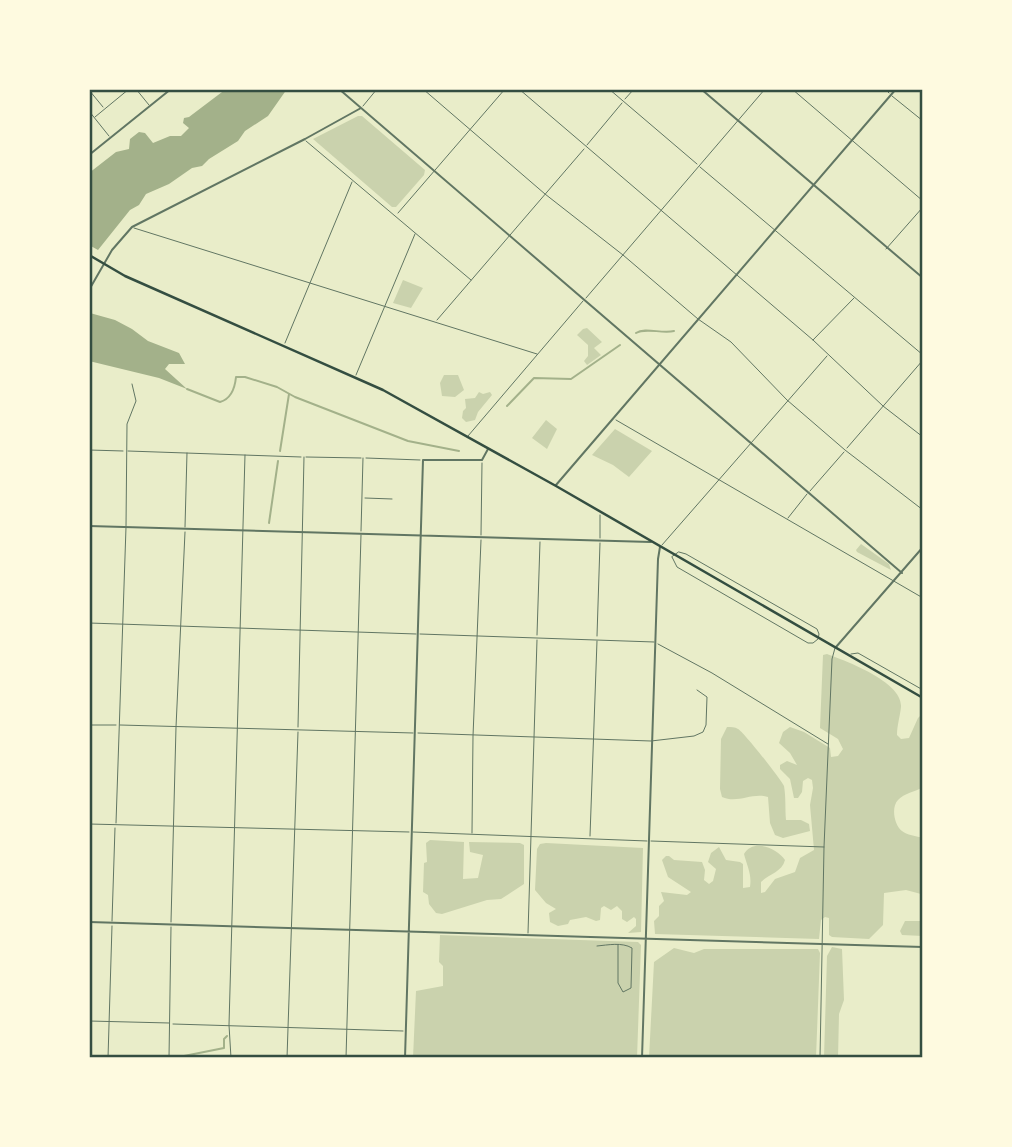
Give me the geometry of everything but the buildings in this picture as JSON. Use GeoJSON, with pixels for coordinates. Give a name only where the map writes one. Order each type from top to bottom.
{"type":"FeatureCollection","features":[{"type":"Feature","properties":{"kind":"highway"},"geometry":{"type":"LineString","coordinates":[[89,255],[355,377],[467,436],[923,698]]}},
{"type":"Feature","properties":{"kind":"street"},"geometry":{"type":"LineString","coordinates":[[95,117],[129,89]]}},
{"type":"Feature","properties":{"kind":"street"},"geometry":{"type":"LineString","coordinates":[[136,89],[150,106]]}},
{"type":"Feature","properties":{"kind":"street"},"geometry":{"type":"LineString","coordinates":[[90,153],[171,89]]}},
{"type":"Feature","properties":{"kind":"street"},"geometry":{"type":"LineString","coordinates":[[339,89],[902,573]]}},
{"type":"Feature","properties":{"kind":"street"},"geometry":{"type":"LineString","coordinates":[[89,290],[112,250],[132,227],[362,107],[377,89]]}},
{"type":"Feature","properties":{"kind":"street"},"geometry":{"type":"LineString","coordinates":[[423,89],[545,194],[623,255],[698,319],[731,342],[787,400],[845,450],[923,510]]}},
{"type":"Feature","properties":{"kind":"street"},"geometry":{"type":"LineString","coordinates":[[396,215],[505,89]]}},
{"type":"Feature","properties":{"kind":"street"},"geometry":{"type":"LineString","coordinates":[[519,89],[813,340],[883,406],[923,437]]}},
{"type":"Feature","properties":{"kind":"street"},"geometry":{"type":"LineString","coordinates":[[610,89],[923,355]]}},
{"type":"Feature","properties":{"kind":"street"},"geometry":{"type":"LineString","coordinates":[[435,322],[634,89]]}},
{"type":"Feature","properties":{"kind":"street"},"geometry":{"type":"LineString","coordinates":[[701,89],[923,278]]}},
{"type":"Feature","properties":{"kind":"street"},"geometry":{"type":"LineString","coordinates":[[467,436],[765,89]]}},
{"type":"Feature","properties":{"kind":"street"},"geometry":{"type":"LineString","coordinates":[[792,89],[923,201]]}},
{"type":"Feature","properties":{"kind":"street"},"geometry":{"type":"LineString","coordinates":[[885,89],[923,121]]}},
{"type":"Feature","properties":{"kind":"street"},"geometry":{"type":"LineString","coordinates":[[555,486],[896,89]]}},
{"type":"Feature","properties":{"kind":"street"},"geometry":{"type":"LineString","coordinates":[[89,90],[105,109]]}},
{"type":"Feature","properties":{"kind":"street"},"geometry":{"type":"LineString","coordinates":[[89,111],[111,138]]}},
{"type":"Feature","properties":{"kind":"street"},"geometry":{"type":"LineString","coordinates":[[305,139],[471,280]]}},
{"type":"Feature","properties":{"kind":"street"},"geometry":{"type":"LineString","coordinates":[[284,346],[353,180]]}},
{"type":"Feature","properties":{"kind":"street"},"geometry":{"type":"LineString","coordinates":[[886,249],[923,207]]}},
{"type":"Feature","properties":{"kind":"street"},"geometry":{"type":"LineString","coordinates":[[132,227],[538,354]]}},
{"type":"Feature","properties":{"kind":"street"},"geometry":{"type":"LineString","coordinates":[[355,377],[416,233]]}},
{"type":"Feature","properties":{"kind":"street"},"geometry":{"type":"LineString","coordinates":[[813,340],[855,297]]}},
{"type":"Feature","properties":{"kind":"street"},"geometry":{"type":"LineString","coordinates":[[642,1058],[651,741],[660,547],[828,355]]}},
{"type":"Feature","properties":{"kind":"street"},"geometry":{"type":"LineString","coordinates":[[788,519],[809,491],[923,360]]}},
{"type":"Feature","properties":{"kind":"street"},"geometry":{"type":"LineString","coordinates":[[108,1058],[126,527],[125,451],[127,421],[136,401],[132,384]]}},
{"type":"Feature","properties":{"kind":"street"},"geometry":{"type":"LineString","coordinates":[[614,419],[923,598]]}},
{"type":"Feature","properties":{"kind":"street"},"geometry":{"type":"LineString","coordinates":[[472,834],[482,460],[489,448]]}},
{"type":"Feature","properties":{"kind":"street"},"geometry":{"type":"LineString","coordinates":[[89,450],[482,460]]}},
{"type":"Feature","properties":{"kind":"street"},"geometry":{"type":"LineString","coordinates":[[169,1058],[173,826],[187,453]]}},
{"type":"Feature","properties":{"kind":"street"},"geometry":{"type":"LineString","coordinates":[[231,1058],[229,1025],[233,827],[245,455]]}},
{"type":"Feature","properties":{"kind":"street"},"geometry":{"type":"LineString","coordinates":[[287,1058],[304,457]]}},
{"type":"Feature","properties":{"kind":"street"},"geometry":{"type":"LineString","coordinates":[[346,1058],[363,458]]}},
{"type":"Feature","properties":{"kind":"street"},"geometry":{"type":"LineString","coordinates":[[405,1058],[423,460]]}},
{"type":"Feature","properties":{"kind":"street"},"geometry":{"type":"LineString","coordinates":[[362,498],[392,499]]}},
{"type":"Feature","properties":{"kind":"street"},"geometry":{"type":"LineString","coordinates":[[590,838],[600,512]]}},
{"type":"Feature","properties":{"kind":"street"},"geometry":{"type":"LineString","coordinates":[[89,526],[651,542]]}},
{"type":"Feature","properties":{"kind":"street"},"geometry":{"type":"LineString","coordinates":[[528,935],[540,539]]}},
{"type":"Feature","properties":{"kind":"street"},"geometry":{"type":"LineString","coordinates":[[820,1058],[824,847],[832,659],[835,648],[923,547]]}},
{"type":"Feature","properties":{"kind":"street"},"geometry":{"type":"LineString","coordinates":[[673,554],[686,554],[817,629],[818,639],[808,643],[736,601],[677,566],[673,563],[673,554]]}},
{"type":"Feature","properties":{"kind":"street"},"geometry":{"type":"LineString","coordinates":[[89,623],[655,642],[712,673],[828,744]]}},
{"type":"Feature","properties":{"kind":"street"},"geometry":{"type":"LineString","coordinates":[[848,656],[858,653],[923,690]]}},
{"type":"Feature","properties":{"kind":"street"},"geometry":{"type":"LineString","coordinates":[[89,725],[651,741],[694,736],[703,732],[706,725],[707,698],[697,690]]}},
{"type":"Feature","properties":{"kind":"street"},"geometry":{"type":"LineString","coordinates":[[89,824],[412,832],[824,847]]}},
{"type":"Feature","properties":{"kind":"street"},"geometry":{"type":"LineString","coordinates":[[89,922],[923,947]]}},
{"type":"Feature","properties":{"kind":"street"},"geometry":{"type":"LineString","coordinates":[[597,946],[618,945],[632,948],[631,988],[628,991],[620,989],[618,983],[618,945]]}},
{"type":"Feature","properties":{"kind":"street"},"geometry":{"type":"LineString","coordinates":[[89,1021],[405,1031]]}},
{"type":"Feature","properties":{"kind":"shaded area"},"geometry":{"type":"Polygon","coordinates":[[[226,89],[287,89],[268,116],[245,131],[238,141],[202,166],[192,168],[169,184],[146,194],[98,250],[89,245],[89,173],[116,152],[129,149],[130,139],[139,132],[145,133],[153,143],[170,136],[181,136],[189,128],[183,123],[184,118],[226,89]]]}},
{"type":"Feature","properties":{"kind":"shaded area"},"geometry":{"type":"Polygon","coordinates":[[[362,116],[425,170],[424,175],[396,207],[392,207],[313,139],[362,116]]]}},
{"type":"Feature","properties":{"kind":"shaded area"},"geometry":{"type":"Polygon","coordinates":[[[403,280],[423,288],[411,308],[393,303],[403,280]]]}},
{"type":"Feature","properties":{"kind":"shaded area"},"geometry":{"type":"Polygon","coordinates":[[[90,313],[115,320],[148,341],[179,353],[185,364],[169,364],[165,369],[187,389],[159,378],[89,361],[90,313]]]}},
{"type":"Feature","properties":{"kind":"shaded area"},"geometry":{"type":"Polygon","coordinates":[[[587,328],[602,342],[594,348],[601,355],[587,365],[584,361],[588,356],[588,345],[577,335],[587,328]]]}},
{"type":"Feature","properties":{"kind":"shaded area"},"geometry":{"type":"Polygon","coordinates":[[[444,375],[458,375],[464,390],[455,397],[442,396],[440,383],[444,375]]]}},
{"type":"Feature","properties":{"kind":"shaded area"},"geometry":{"type":"Polygon","coordinates":[[[479,392],[490,392],[492,395],[475,420],[466,422],[462,418],[466,408],[465,399],[475,398],[479,392]]]}},
{"type":"Feature","properties":{"kind":"shaded area"},"geometry":{"type":"Polygon","coordinates":[[[546,420],[557,429],[547,449],[532,438],[546,420]]]}},
{"type":"Feature","properties":{"kind":"shaded area"},"geometry":{"type":"Polygon","coordinates":[[[615,429],[652,451],[629,477],[613,465],[592,455],[615,429]]]}},
{"type":"Feature","properties":{"kind":"shaded area"},"geometry":{"type":"Polygon","coordinates":[[[861,544],[889,564],[891,570],[857,552],[861,544]]]}},
{"type":"Feature","properties":{"kind":"shaded area"},"geometry":{"type":"Polygon","coordinates":[[[827,654],[872,674],[893,689],[901,707],[897,735],[901,739],[909,738],[923,713],[923,787],[900,798],[894,811],[897,825],[902,831],[923,838],[923,936],[902,935],[900,931],[905,921],[920,921],[921,918],[921,894],[906,890],[884,893],[883,925],[869,939],[832,937],[829,935],[829,918],[825,917],[821,920],[819,939],[655,934],[654,921],[659,916],[659,906],[664,901],[661,892],[687,895],[691,892],[668,877],[662,860],[666,856],[674,860],[702,862],[704,880],[709,884],[713,881],[716,869],[708,862],[711,853],[719,847],[726,860],[743,864],[743,888],[750,887],[750,874],[744,854],[753,846],[765,846],[785,860],[778,870],[761,882],[761,893],[765,892],[775,879],[795,872],[800,858],[814,850],[810,805],[812,780],[808,778],[803,781],[802,792],[798,798],[794,798],[790,779],[780,769],[780,765],[787,761],[797,765],[790,753],[779,743],[783,732],[790,727],[830,748],[831,757],[838,756],[843,749],[838,739],[820,728],[823,655],[827,654]]]}},
{"type":"Feature","properties":{"kind":"shaded area"},"geometry":{"type":"Polygon","coordinates":[[[727,727],[741,732],[782,782],[785,790],[786,820],[801,820],[809,824],[810,831],[783,838],[775,835],[770,823],[768,797],[722,797],[721,739],[727,727]]]}},
{"type":"Feature","properties":{"kind":"shaded area"},"geometry":{"type":"Polygon","coordinates":[[[430,840],[464,842],[463,879],[478,878],[483,855],[470,852],[469,842],[520,843],[524,845],[524,884],[501,899],[487,900],[442,914],[436,913],[429,904],[428,895],[423,892],[424,863],[427,862],[426,843],[430,840]]]}},
{"type":"Feature","properties":{"kind":"shaded area"},"geometry":{"type":"Polygon","coordinates":[[[540,844],[643,848],[641,932],[628,933],[636,926],[636,919],[634,917],[627,922],[622,919],[622,911],[617,906],[611,910],[604,906],[601,908],[600,920],[596,921],[586,917],[558,926],[550,922],[549,913],[556,909],[546,903],[535,890],[537,849],[540,844]]]}},
{"type":"Feature","properties":{"kind":"shaded area"},"geometry":{"type":"Polygon","coordinates":[[[440,935],[638,942],[641,945],[637,1058],[413,1058],[416,991],[443,986],[443,966],[439,962],[440,935]]]}},
{"type":"Feature","properties":{"kind":"shaded area"},"geometry":{"type":"Polygon","coordinates":[[[832,947],[842,949],[844,1000],[839,1014],[838,1058],[824,1058],[827,956],[832,947]]]}},
{"type":"Feature","properties":{"kind":"shaded area"},"geometry":{"type":"Polygon","coordinates":[[[674,948],[694,953],[704,949],[818,949],[816,1058],[649,1058],[654,962],[674,948]]]}},
{"type":"Feature","properties":{"kind":"waterway"},"geometry":{"type":"LineString","coordinates":[[636,333],[674,331]]}},
{"type":"Feature","properties":{"kind":"waterway"},"geometry":{"type":"LineString","coordinates":[[507,406],[534,378],[571,379],[620,345]]}},
{"type":"Feature","properties":{"kind":"waterway"},"geometry":{"type":"LineString","coordinates":[[187,389],[220,402],[232,392],[236,377],[245,377],[277,387],[295,397],[408,441],[459,451]]}},
{"type":"Feature","properties":{"kind":"waterway"},"geometry":{"type":"LineString","coordinates":[[280,451],[289,394]]}},
{"type":"Feature","properties":{"kind":"waterway"},"geometry":{"type":"LineString","coordinates":[[269,523],[278,461]]}},
{"type":"Feature","properties":{"kind":"waterway"},"geometry":{"type":"LineString","coordinates":[[174,1058],[224,1048],[224,1039],[227,1036]]}}]}
